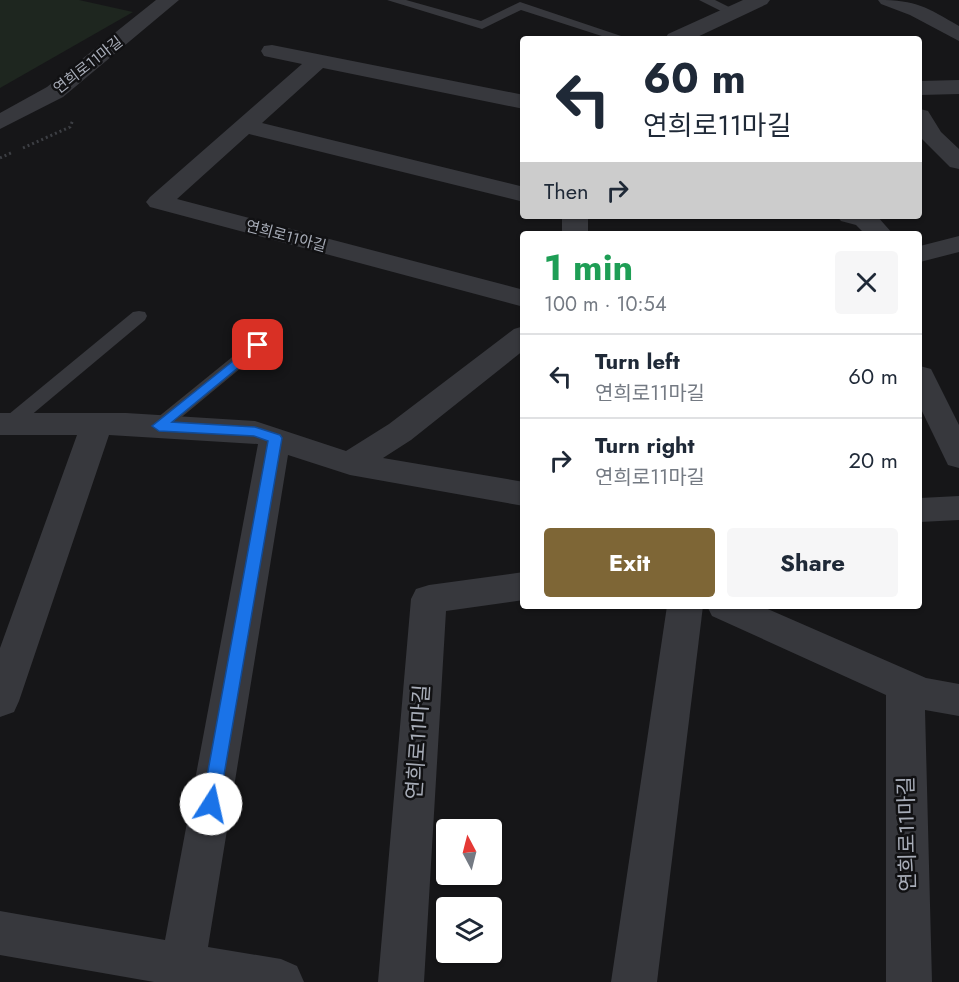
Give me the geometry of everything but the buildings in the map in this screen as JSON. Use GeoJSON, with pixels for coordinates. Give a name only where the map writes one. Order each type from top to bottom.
{"type":"FeatureCollection","features":[{"type":"Feature","properties":{"kind":"street","name":"연희로11마길"},"geometry":{"type":"LineString","coordinates":[[0,122],[55,92],[169,0]]}},
{"type":"Feature","properties":{"kind":"street"},"geometry":{"type":"LineString","coordinates":[[682,36],[760,0]]}},
{"type":"Feature","properties":{"kind":"street"},"geometry":{"type":"LineString","coordinates":[[888,0],[917,11],[959,35]]}},
{"type":"Feature","properties":{"kind":"street"},"geometry":{"type":"LineString","coordinates":[[272,51],[520,101]]}},
{"type":"Feature","properties":{"kind":"street","name":"연희로11아길"},"geometry":{"type":"LineString","coordinates":[[318,61],[159,202],[520,298]]}},
{"type":"Feature","properties":{"kind":"street"},"geometry":{"type":"LineString","coordinates":[[922,88],[959,87]]}},
{"type":"Feature","properties":{"kind":"street"},"geometry":{"type":"LineString","coordinates":[[922,119],[931,135],[953,156]]}},
{"type":"Feature","properties":{"kind":"street"},"geometry":{"type":"LineString","coordinates":[[245,126],[520,194]]}},
{"type":"Feature","properties":{"kind":"street"},"geometry":{"type":"LineString","coordinates":[[922,152],[953,156]]}},
{"type":"Feature","properties":{"kind":"street"},"geometry":{"type":"LineString","coordinates":[[865,219],[877,231]]}},
{"type":"Feature","properties":{"kind":"street"},"geometry":{"type":"LineString","coordinates":[[922,253],[959,244]]}},
{"type":"Feature","properties":{"kind":"street"},"geometry":{"type":"LineString","coordinates":[[350,464],[400,432],[520,338]]}},
{"type":"Feature","properties":{"kind":"street"},"geometry":{"type":"LineString","coordinates":[[922,380],[959,457]]}},
{"type":"Feature","properties":{"kind":"street"},"geometry":{"type":"LineString","coordinates":[[5,423],[159,426],[255,432],[350,464],[520,493]]}},
{"type":"Feature","properties":{"kind":"street"},"geometry":{"type":"LineString","coordinates":[[0,701],[97,424]]}},
{"type":"Feature","properties":{"kind":"street"},"geometry":{"type":"LineString","coordinates":[[183,964],[275,438]]}},
{"type":"Feature","properties":{"kind":"street"},"geometry":{"type":"LineString","coordinates":[[922,510],[959,508]]}},
{"type":"Feature","properties":{"kind":"street","name":"연희로11마길"},"geometry":{"type":"LineString","coordinates":[[401,982],[429,598],[520,587]]}},
{"type":"Feature","properties":{"kind":"street"},"geometry":{"type":"LineString","coordinates":[[633,982],[685,609]]}},
{"type":"Feature","properties":{"kind":"street"},"geometry":{"type":"LineString","coordinates":[[732,609],[921,693],[959,700]]}},
{"type":"Feature","properties":{"kind":"street","name":"연희로11마길"},"geometry":{"type":"LineString","coordinates":[[905,686],[909,982]]}},
{"type":"Feature","properties":{"kind":"street"},"geometry":{"type":"LineString","coordinates":[[0,933],[281,982]]}},
{"type":"Feature","properties":{"kind":"lane"},"geometry":{"type":"LineString","coordinates":[[393,0],[482,25],[520,6],[615,36]]}},
{"type":"Feature","properties":{"kind":"lane"},"geometry":{"type":"LineString","coordinates":[[705,0],[733,12]]}},
{"type":"Feature","properties":{"kind":"lane"},"geometry":{"type":"LineString","coordinates":[[5,423],[139,316]]}},
{"type":"Feature","properties":{"kind":"lane"},"geometry":{"type":"LineString","coordinates":[[159,426],[258,345]]}},
{"type":"Feature","properties":{"kind":"shaded area"},"geometry":{"type":"Polygon","coordinates":[[[0,0],[79,0],[133,12],[0,88],[0,0]]]}},
{"type":"Feature","properties":{"kind":"route"},"geometry":{"type":"LineString","coordinates":[[211,804],[275,438],[255,432],[159,426],[258,345]]}}]}
